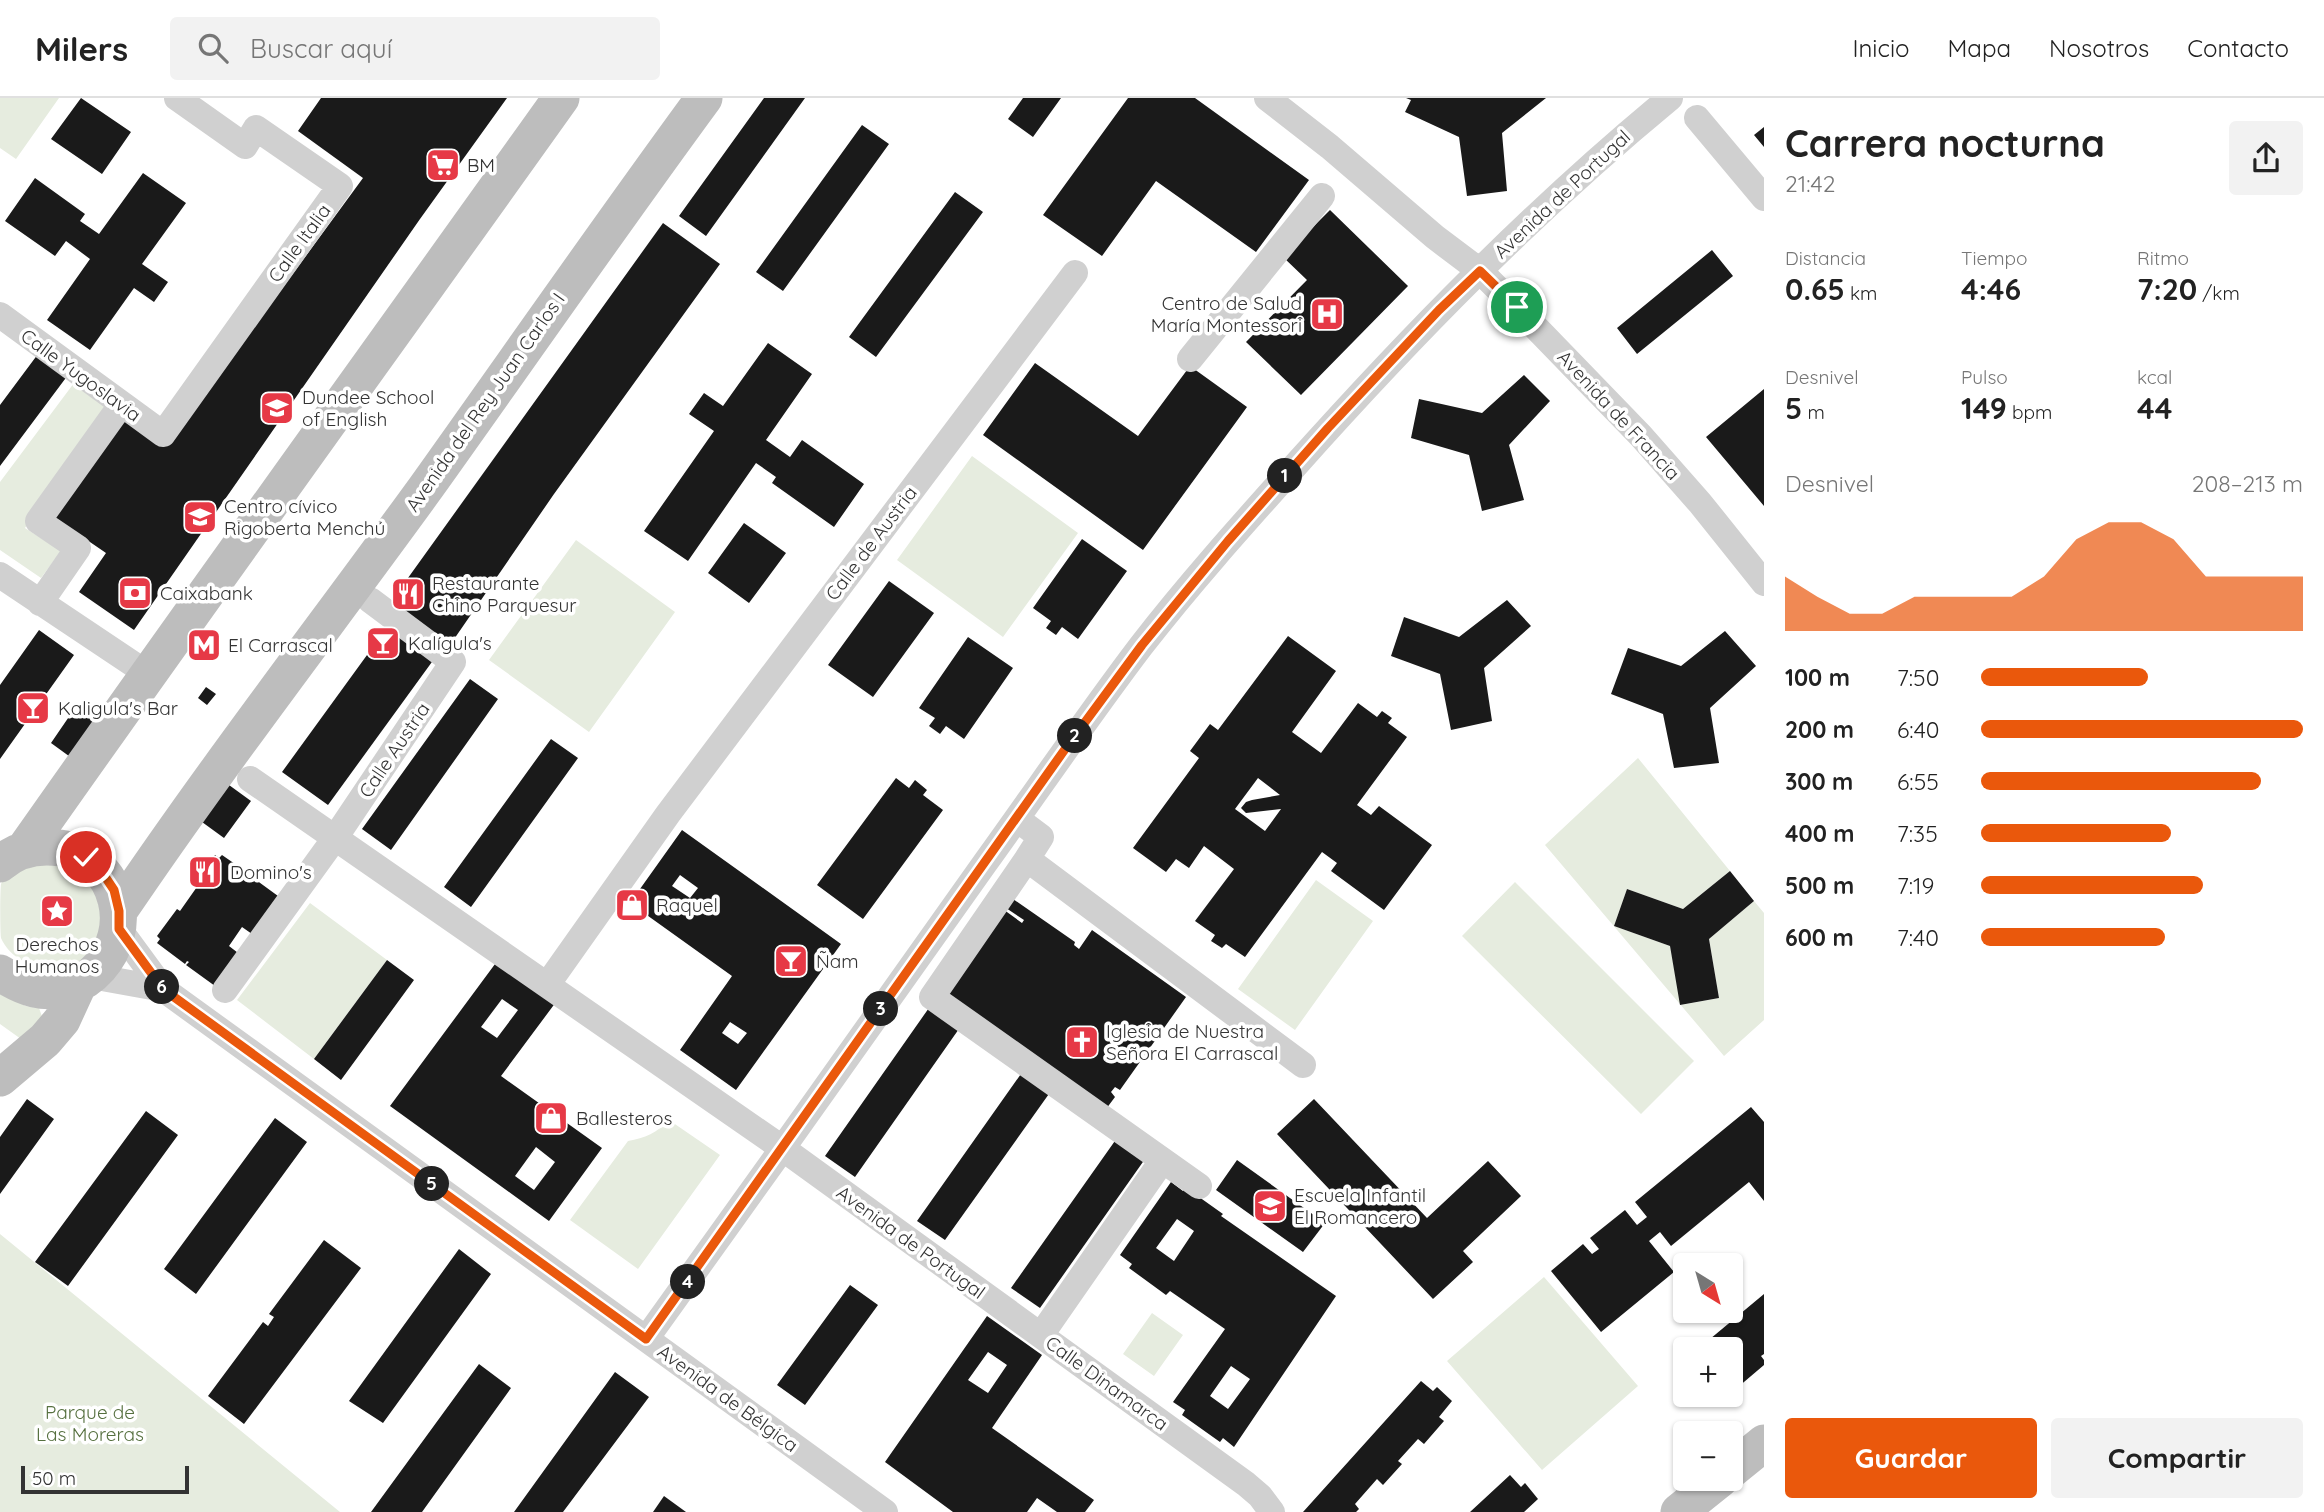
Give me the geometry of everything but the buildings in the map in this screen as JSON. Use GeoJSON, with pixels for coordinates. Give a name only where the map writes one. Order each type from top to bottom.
{"type":"FeatureCollection","features":[{"type":"Feature","properties":{"kind":"main road"},"geometry":{"type":"LineString","coordinates":[[10,854],[68,785],[169,648],[323,428],[561,98]]}},
{"type":"Feature","properties":{"kind":"main road","name":"Avenida del Rey Juan Carlos I"},"geometry":{"type":"LineString","coordinates":[[85,980],[110,955],[119,920],[166,841],[426,486],[704,98]]}},
{"type":"Feature","properties":{"kind":"main road"},"geometry":{"type":"LineString","coordinates":[[10,854],[45,846],[67,849],[86,857],[102,872],[114,890],[119,920]]}},
{"type":"Feature","properties":{"kind":"main road"},"geometry":{"type":"LineString","coordinates":[[0,973],[15,983],[36,990],[58,990],[85,980]]}},
{"type":"Feature","properties":{"kind":"main road"},"geometry":{"type":"LineString","coordinates":[[0,1078],[46,1040],[62,1020],[85,980]]}},
{"type":"Feature","properties":{"kind":"main road"},"geometry":{"type":"LineString","coordinates":[[1743,1460],[1764,1443]]}},
{"type":"Feature","properties":{"kind":"main road"},"geometry":{"type":"LineString","coordinates":[[1679,1512],[1705,1491]]}},
{"type":"Feature","properties":{"kind":"street","name":"Calle Italia"},"geometry":{"type":"LineString","coordinates":[[163,434],[340,186],[256,128],[245,146],[177,98]]}},
{"type":"Feature","properties":{"kind":"street","name":"Avenida de Francia"},"geometry":{"type":"LineString","coordinates":[[1267,98],[1480,271],[1641,436],[1700,503],[1764,583]]}},
{"type":"Feature","properties":{"kind":"street","name":"Avenida de Portugal"},"geometry":{"type":"LineString","coordinates":[[646,1339],[1142,645],[1228,541],[1377,375],[1480,271],[1609,148],[1670,98]]}},
{"type":"Feature","properties":{"kind":"street"},"geometry":{"type":"LineString","coordinates":[[1697,118],[1764,198]]}},
{"type":"Feature","properties":{"kind":"street"},"geometry":{"type":"LineString","coordinates":[[1190,359],[1322,196]]}},
{"type":"Feature","properties":{"kind":"street","name":"Calle de Austria"},"geometry":{"type":"LineString","coordinates":[[547,985],[668,814],[1075,273]]}},
{"type":"Feature","properties":{"kind":"street","name":"Calle Yugoslavia"},"geometry":{"type":"LineString","coordinates":[[0,315],[163,434]]}},
{"type":"Feature","properties":{"kind":"street"},"geometry":{"type":"LineString","coordinates":[[40,603],[78,548],[38,521],[121,405]]}},
{"type":"Feature","properties":{"kind":"street"},"geometry":{"type":"LineString","coordinates":[[0,575],[133,664]]}},
{"type":"Feature","properties":{"kind":"street","name":"Calle Austria"},"geometry":{"type":"LineString","coordinates":[[225,990],[334,838],[453,662],[370,600]]}},
{"type":"Feature","properties":{"kind":"street"},"geometry":{"type":"LineString","coordinates":[[250,779],[782,1148]]}},
{"type":"Feature","properties":{"kind":"street"},"geometry":{"type":"LineString","coordinates":[[1017,819],[1041,836],[932,997],[1199,1186]]}},
{"type":"Feature","properties":{"kind":"street"},"geometry":{"type":"LineString","coordinates":[[1027,859],[1303,1065]]}},
{"type":"Feature","properties":{"kind":"street"},"geometry":{"type":"LineString","coordinates":[[119,920],[163,989]]}},
{"type":"Feature","properties":{"kind":"street"},"geometry":{"type":"LineString","coordinates":[[85,980],[163,989]]}},
{"type":"Feature","properties":{"kind":"street","name":"Avenida de Bélgica"},"geometry":{"type":"LineString","coordinates":[[163,989],[885,1512]]}},
{"type":"Feature","properties":{"kind":"street","name":"Avenida de Portugal"},"geometry":{"type":"LineString","coordinates":[[782,1148],[1041,1335]]}},
{"type":"Feature","properties":{"kind":"street","name":"Calle Dinamarca"},"geometry":{"type":"LineString","coordinates":[[1162,1161],[1041,1335],[1246,1484],[1272,1512]]}},
{"type":"Feature","properties":{"kind":"green space"},"geometry":{"type":"Polygon","coordinates":[[[0,98],[59,98],[16,159],[0,148],[0,98]]]}},
{"type":"Feature","properties":{"kind":"green space"},"geometry":{"type":"Polygon","coordinates":[[[74,383],[110,409],[25,528],[61,551],[41,578],[0,550],[0,482],[74,383]]]}},
{"type":"Feature","properties":{"kind":"green space"},"geometry":{"type":"Polygon","coordinates":[[[972,456],[1078,533],[1003,637],[897,560],[972,456]]]}},
{"type":"Feature","properties":{"kind":"green space"},"geometry":{"type":"Polygon","coordinates":[[[576,540],[675,612],[589,732],[489,660],[576,540]]]}},
{"type":"Feature","properties":{"kind":"green space"},"geometry":{"type":"Polygon","coordinates":[[[1638,758],[1730,871],[1683,909],[1627,889],[1614,926],[1670,946],[1681,1005],[1719,998],[1709,939],[1754,901],[1764,913],[1764,1020],[1724,1056],[1545,845],[1638,758]]]}},
{"type":"Feature","properties":{"kind":"green space"},"geometry":{"type":"Polygon","coordinates":[[[19,863],[88,865],[106,933],[81,961],[60,969],[48,969],[25,962],[7,948],[1,938],[1,884],[19,863]]]}},
{"type":"Feature","properties":{"kind":"green space"},"geometry":{"type":"Polygon","coordinates":[[[1316,880],[1373,921],[1295,1030],[1238,989],[1316,880]]]}},
{"type":"Feature","properties":{"kind":"green space"},"geometry":{"type":"Polygon","coordinates":[[[1515,882],[1694,1061],[1641,1114],[1462,936],[1515,882]]]}},
{"type":"Feature","properties":{"kind":"green space"},"geometry":{"type":"Polygon","coordinates":[[[310,903],[387,960],[314,1059],[237,1000],[310,903]]]}},
{"type":"Feature","properties":{"kind":"green space"},"geometry":{"type":"Polygon","coordinates":[[[0,994],[26,1006],[39,1008],[44,1022],[28,1044],[0,1024],[0,994]]]}},
{"type":"Feature","properties":{"kind":"green space"},"geometry":{"type":"Polygon","coordinates":[[[669,1120],[720,1155],[638,1269],[570,1220],[628,1141],[650,1134],[669,1120]]]}},
{"type":"Feature","properties":{"kind":"green space","name":"Parque de Las Moreras"},"geometry":{"type":"Polygon","coordinates":[[[0,1234],[340,1512],[0,1512],[0,1234]]]}},
{"type":"Feature","properties":{"kind":"green space"},"geometry":{"type":"Polygon","coordinates":[[[1544,1277],[1638,1386],[1542,1470],[1447,1361],[1544,1277]]]}},
{"type":"Feature","properties":{"kind":"green space"},"geometry":{"type":"Polygon","coordinates":[[[1152,1313],[1183,1335],[1154,1376],[1123,1354],[1152,1313]]]}},
{"type":"Feature","properties":{"kind":"place","name":"BM"},"geometry":{"type":"Point","coordinates":[443,165]}},
{"type":"Feature","properties":{"kind":"place","name":"Centro de Salud María Montessori"},"geometry":{"type":"Point","coordinates":[1327,314]}},
{"type":"Feature","properties":{"kind":"place","name":"Dundee School of English"},"geometry":{"type":"Point","coordinates":[277,408]}},
{"type":"Feature","properties":{"kind":"place","name":"Centro cívico Rigoberta Menchú"},"geometry":{"type":"Point","coordinates":[200,517]}},
{"type":"Feature","properties":{"kind":"place","name":"Caixabank"},"geometry":{"type":"Point","coordinates":[135,593]}},
{"type":"Feature","properties":{"kind":"place","name":"Restaurante Chino Parquesur"},"geometry":{"type":"Point","coordinates":[408,594]}},
{"type":"Feature","properties":{"kind":"place","name":"Kalígula's"},"geometry":{"type":"Point","coordinates":[383,643]}},
{"type":"Feature","properties":{"kind":"place","name":"El Carrascal"},"geometry":{"type":"Point","coordinates":[204,645]}},
{"type":"Feature","properties":{"kind":"place","name":"Kaligula's Bar"},"geometry":{"type":"Point","coordinates":[33,708]}},
{"type":"Feature","properties":{"kind":"place","name":"Domino's"},"geometry":{"type":"Point","coordinates":[205,872]}},
{"type":"Feature","properties":{"kind":"place","name":"Raquel"},"geometry":{"type":"Point","coordinates":[632,905]}},
{"type":"Feature","properties":{"kind":"place","name":"Derechos Humanos"},"geometry":{"type":"Point","coordinates":[57,911]}},
{"type":"Feature","properties":{"kind":"place","name":"Ñam"},"geometry":{"type":"Point","coordinates":[791,961]}},
{"type":"Feature","properties":{"kind":"place","name":"Iglesia de Nuestra Señora El Carrascal"},"geometry":{"type":"Point","coordinates":[1082,1042]}},
{"type":"Feature","properties":{"kind":"place","name":"Ballesteros"},"geometry":{"type":"Point","coordinates":[551,1118]}},
{"type":"Feature","properties":{"kind":"place","name":"Escuela Infantil El Romancero"},"geometry":{"type":"Point","coordinates":[1270,1206]}},
{"type":"Feature","properties":{"kind":"route"},"geometry":{"type":"LineString","coordinates":[[86,857],[102,872],[114,890],[119,911],[119,929],[163,989],[646,1339],[1063,752],[1142,645],[1228,541],[1377,375],[1480,271],[1517,307]]}}]}
